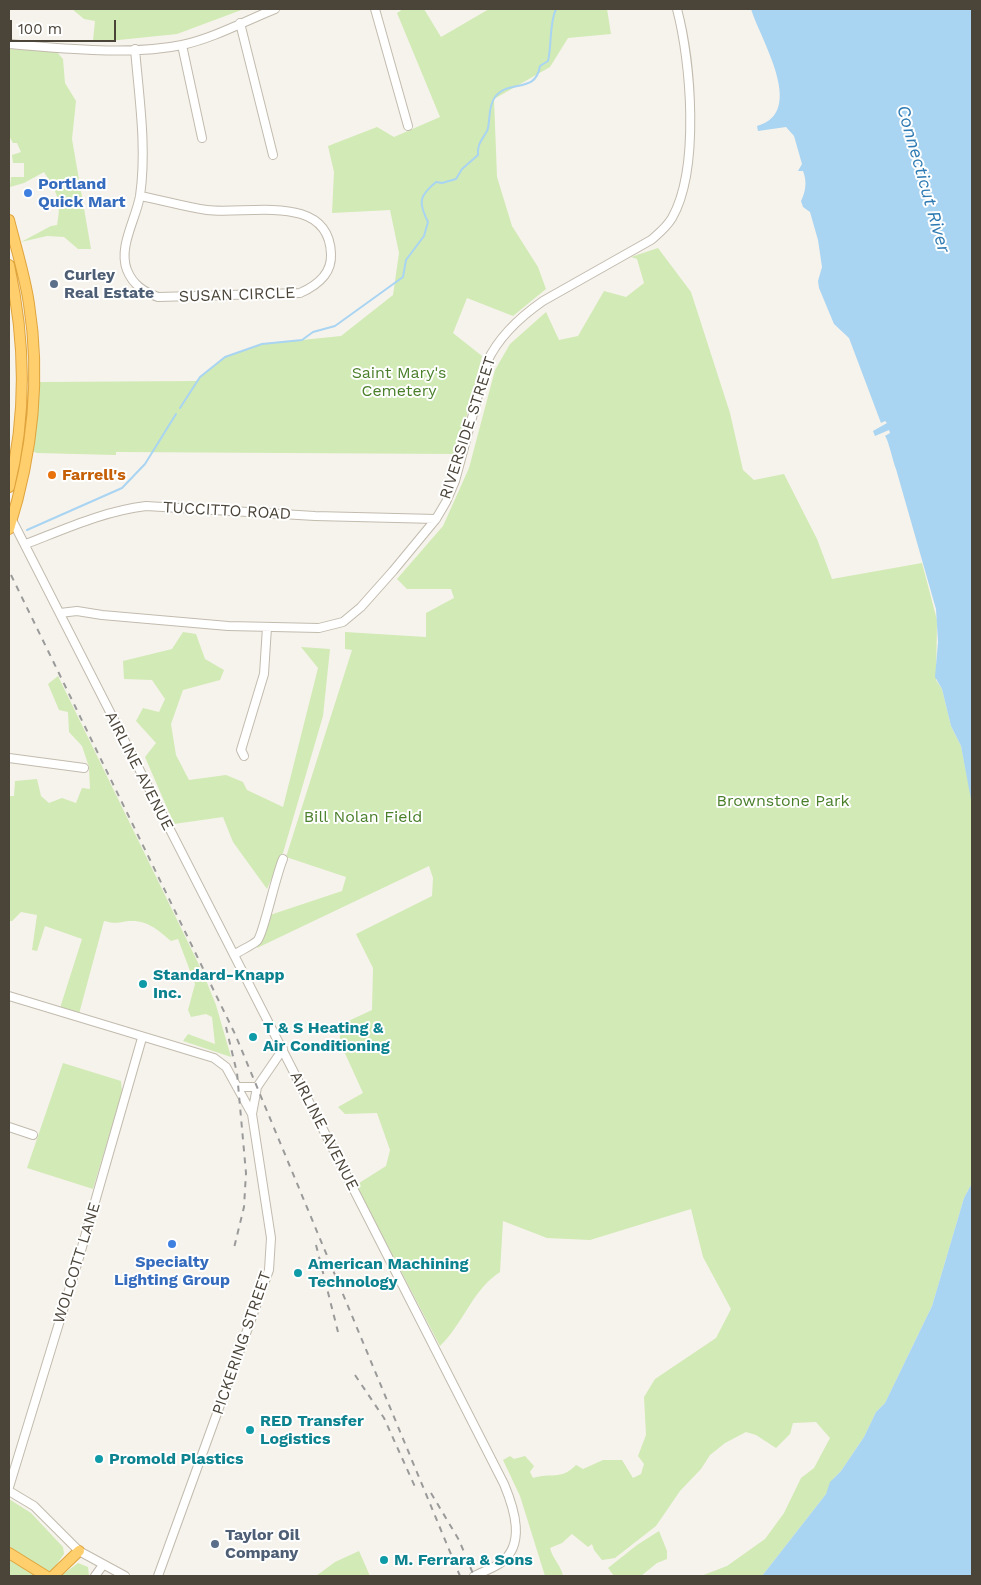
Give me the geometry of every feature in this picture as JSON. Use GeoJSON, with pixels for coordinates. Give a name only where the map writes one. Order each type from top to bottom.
{"type":"FeatureCollection","features":[{"type":"Feature","properties":{"kind":"highway"},"geometry":{"type":"LineString","coordinates":[[9,220],[26,286],[35,357],[30,444],[24,478],[10,518],[9,529]]}},
{"type":"Feature","properties":{"kind":"highway"},"geometry":{"type":"LineString","coordinates":[[9,264],[20,325],[22,378],[17,443],[9,487]]}},
{"type":"Feature","properties":{"kind":"highway"},"geometry":{"type":"LineString","coordinates":[[53,1576],[79,1551]]}},
{"type":"Feature","properties":{"kind":"highway"},"geometry":{"type":"LineString","coordinates":[[9,1553],[46,1576]]}},
{"type":"Feature","properties":{"kind":"street"},"geometry":{"type":"LineString","coordinates":[[9,44],[135,50],[182,45],[275,9]]}},
{"type":"Feature","properties":{"kind":"street"},"geometry":{"type":"LineString","coordinates":[[375,9],[408,126]]}},
{"type":"Feature","properties":{"kind":"street","name":"RIVERSIDE STREET"},"geometry":{"type":"LineString","coordinates":[[60,613],[77,611],[102,615],[267,627],[327,627],[343,622],[360,607],[436,519],[455,481],[480,384],[493,349],[515,323],[543,301],[663,231],[677,208],[686,179],[689,142],[685,46],[677,9]]}},
{"type":"Feature","properties":{"kind":"street"},"geometry":{"type":"LineString","coordinates":[[240,23],[272,155]]}},
{"type":"Feature","properties":{"kind":"street"},"geometry":{"type":"LineString","coordinates":[[182,45],[202,138]]}},
{"type":"Feature","properties":{"kind":"street"},"geometry":{"type":"LineString","coordinates":[[135,50],[142,143],[140,196]]}},
{"type":"Feature","properties":{"kind":"street","name":"SUSAN CIRCLE"},"geometry":{"type":"LineString","coordinates":[[140,196],[206,210],[300,212],[310,216],[320,225],[328,240],[331,255],[327,272],[314,286],[300,293],[158,297],[144,292],[134,283],[126,269],[125,249],[140,196]]}},
{"type":"Feature","properties":{"kind":"street","name":"TUCCITTO ROAD"},"geometry":{"type":"LineString","coordinates":[[26,544],[106,514],[123,509],[146,506],[315,516],[436,519]]}},
{"type":"Feature","properties":{"kind":"street","name":"AIRLINE AVENUE"},"geometry":{"type":"LineString","coordinates":[[10,518],[26,544],[512,1502],[516,1520],[513,1545],[502,1562],[474,1576]]}},
{"type":"Feature","properties":{"kind":"street"},"geometry":{"type":"LineString","coordinates":[[244,756],[242,750],[264,674],[267,627]]}},
{"type":"Feature","properties":{"kind":"street"},"geometry":{"type":"LineString","coordinates":[[9,758],[84,768]]}},
{"type":"Feature","properties":{"kind":"street"},"geometry":{"type":"LineString","coordinates":[[234,954],[259,940],[264,930],[276,875],[283,859]]}},
{"type":"Feature","properties":{"kind":"street","name":"PICKERING STREET"},"geometry":{"type":"LineString","coordinates":[[9,996],[142,1038],[214,1058],[226,1067],[252,1114],[271,1238],[269,1270],[158,1576]]}},
{"type":"Feature","properties":{"kind":"street","name":"WOLCOTT LANE"},"geometry":{"type":"LineString","coordinates":[[9,1489],[78,1261],[142,1038]]}},
{"type":"Feature","properties":{"kind":"street"},"geometry":{"type":"LineString","coordinates":[[252,1114],[258,1087],[283,1049]]}},
{"type":"Feature","properties":{"kind":"street"},"geometry":{"type":"LineString","coordinates":[[237,1087],[258,1087]]}},
{"type":"Feature","properties":{"kind":"street"},"geometry":{"type":"LineString","coordinates":[[9,1127],[33,1135]]}},
{"type":"Feature","properties":{"kind":"street"},"geometry":{"type":"LineString","coordinates":[[9,1489],[38,1509],[79,1551],[125,1576]]}},
{"type":"Feature","properties":{"kind":"street"},"geometry":{"type":"LineString","coordinates":[[95,1576],[102,1565]]}},
{"type":"Feature","properties":{"kind":"green space"},"geometry":{"type":"Polygon","coordinates":[[[72,9],[244,9],[177,34],[99,42],[93,41],[95,21],[84,19],[72,9]]]}},
{"type":"Feature","properties":{"kind":"green space","name":"Saint Mary's Cemetery"},"geometry":{"type":"Polygon","coordinates":[[[403,9],[424,9],[441,37],[489,9],[607,9],[611,34],[568,38],[550,67],[494,99],[497,177],[512,226],[538,267],[546,289],[513,316],[467,298],[453,333],[482,356],[457,454],[116,452],[116,455],[37,453],[32,451],[40,382],[196,381],[225,357],[262,344],[341,336],[393,295],[399,253],[390,210],[332,213],[334,172],[328,146],[377,127],[394,137],[440,117],[397,13],[403,9]]]}},
{"type":"Feature","properties":{"kind":"green space"},"geometry":{"type":"Polygon","coordinates":[[[9,49],[56,51],[63,59],[65,83],[76,101],[72,139],[91,249],[78,249],[64,237],[47,236],[21,242],[51,226],[57,225],[59,203],[55,191],[44,172],[24,183],[10,187],[11,177],[24,177],[24,163],[13,163],[12,155],[21,152],[17,143],[13,143],[9,136],[9,49]]]}},
{"type":"Feature","properties":{"kind":"green space"},"geometry":{"type":"Polygon","coordinates":[[[658,248],[691,292],[730,413],[743,470],[754,480],[784,474],[817,539],[832,579],[922,563],[937,620],[936,680],[942,689],[951,726],[961,746],[972,801],[972,1183],[964,1198],[932,1306],[885,1403],[876,1412],[864,1437],[841,1471],[834,1478],[826,1494],[762,1576],[701,1576],[727,1566],[765,1539],[784,1513],[801,1478],[814,1468],[830,1438],[816,1422],[793,1423],[790,1434],[776,1448],[756,1435],[746,1432],[725,1443],[710,1455],[701,1469],[680,1491],[656,1526],[615,1558],[602,1560],[592,1544],[588,1547],[572,1534],[562,1543],[550,1548],[563,1576],[545,1576],[520,1496],[503,1460],[510,1456],[514,1459],[525,1456],[534,1466],[530,1472],[533,1478],[560,1475],[576,1465],[583,1469],[603,1460],[622,1460],[633,1478],[641,1474],[644,1464],[638,1456],[646,1435],[644,1397],[655,1379],[716,1338],[731,1309],[703,1257],[691,1209],[590,1240],[547,1238],[503,1221],[500,1272],[482,1288],[455,1328],[440,1346],[356,1185],[386,1166],[390,1150],[377,1113],[345,1114],[338,1107],[363,1093],[339,1040],[344,1023],[372,1010],[373,968],[356,934],[432,896],[433,878],[429,866],[257,948],[267,916],[342,891],[346,877],[286,857],[352,650],[345,649],[345,632],[426,637],[426,613],[454,598],[451,589],[407,589],[397,579],[443,526],[469,468],[495,370],[510,344],[546,312],[559,340],[578,336],[604,291],[626,297],[644,283],[637,259],[631,257],[658,248]]]}},
{"type":"Feature","properties":{"kind":"green space"},"geometry":{"type":"Polygon","coordinates":[[[183,632],[196,634],[205,659],[224,670],[220,680],[183,690],[171,724],[176,755],[189,780],[226,775],[243,782],[247,790],[283,807],[318,668],[301,647],[330,649],[323,716],[283,853],[267,889],[233,842],[223,817],[174,824],[145,757],[156,743],[136,721],[143,708],[159,712],[165,699],[152,680],[124,679],[123,661],[172,649],[183,632]]]}},
{"type":"Feature","properties":{"kind":"green space"},"geometry":{"type":"Polygon","coordinates":[[[58,676],[203,973],[216,1005],[231,1057],[183,1041],[188,1034],[215,1044],[212,1017],[206,1014],[191,1017],[188,1010],[195,984],[178,939],[171,941],[153,927],[138,921],[113,923],[104,921],[79,1014],[60,1008],[82,939],[45,926],[37,951],[32,950],[37,915],[21,912],[12,921],[9,921],[9,796],[14,796],[15,781],[37,779],[41,796],[49,803],[62,798],[76,803],[82,788],[90,789],[89,767],[82,746],[69,732],[68,712],[59,710],[48,684],[58,676]]]}},
{"type":"Feature","properties":{"kind":"green space"},"geometry":{"type":"Polygon","coordinates":[[[63,1063],[121,1081],[122,1092],[93,1189],[27,1168],[63,1063]]]}},
{"type":"Feature","properties":{"kind":"green space"},"geometry":{"type":"Polygon","coordinates":[[[9,1499],[31,1513],[63,1547],[64,1554],[54,1568],[43,1576],[9,1576],[9,1499]]]}},
{"type":"Feature","properties":{"kind":"green space"},"geometry":{"type":"Polygon","coordinates":[[[659,1531],[667,1551],[667,1559],[657,1563],[641,1576],[614,1576],[608,1568],[637,1545],[659,1531]]]}},
{"type":"Feature","properties":{"kind":"green space"},"geometry":{"type":"Polygon","coordinates":[[[359,1551],[370,1576],[316,1576],[335,1562],[359,1551]]]}},
{"type":"Feature","properties":{"kind":"green space"},"geometry":{"type":"Polygon","coordinates":[[[78,1563],[88,1567],[89,1576],[62,1575],[78,1563]]]}},
{"type":"Feature","properties":{"kind":"water","name":"Connecticut River"},"geometry":{"type":"Polygon","coordinates":[[[751,9],[972,9],[972,805],[961,746],[951,726],[942,689],[935,677],[938,642],[936,609],[885,436],[890,433],[889,430],[875,436],[873,431],[887,423],[885,421],[881,423],[849,338],[834,324],[819,288],[818,281],[822,267],[818,240],[810,212],[803,207],[801,201],[805,190],[805,178],[803,171],[798,171],[802,164],[794,136],[786,127],[758,131],[757,126],[772,118],[779,106],[780,91],[770,56],[751,9]]]}},
{"type":"Feature","properties":{"kind":"water"},"geometry":{"type":"Polygon","coordinates":[[[972,1183],[972,1576],[762,1576],[826,1494],[830,1482],[841,1471],[864,1437],[876,1412],[885,1403],[932,1306],[964,1198],[972,1183]]]}},
{"type":"Feature","properties":{"kind":"waterway"},"geometry":{"type":"LineString","coordinates":[[180,408],[200,377],[225,357],[262,344],[302,340],[313,332],[335,326],[403,277],[406,260],[424,236],[428,222],[422,204],[423,196],[436,182],[442,183],[456,179],[462,169],[478,155],[479,145],[487,131],[491,106],[495,97],[501,91],[508,88],[528,84],[537,75],[540,66],[548,61],[552,21],[556,9]]}},
{"type":"Feature","properties":{"kind":"waterway"},"geometry":{"type":"LineString","coordinates":[[27,530],[122,488],[145,464],[176,414]]}},
{"type":"Feature","properties":{"kind":"railway"},"geometry":{"type":"LineString","coordinates":[[11,575],[235,1034],[460,1576]]}},
{"type":"Feature","properties":{"kind":"railway"},"geometry":{"type":"LineString","coordinates":[[226,1027],[237,1073],[246,1173],[244,1207],[234,1248]]}},
{"type":"Feature","properties":{"kind":"railway"},"geometry":{"type":"LineString","coordinates":[[316,1245],[338,1332]]}},
{"type":"Feature","properties":{"kind":"railway"},"geometry":{"type":"LineString","coordinates":[[355,1375],[384,1418],[416,1489]]}},
{"type":"Feature","properties":{"kind":"railway"},"geometry":{"type":"LineString","coordinates":[[431,1493],[459,1540],[474,1576]]}},
{"type":"Feature","properties":{"kind":"place","name":"Portland Quick Mart"},"geometry":{"type":"Point","coordinates":[28,193]}},
{"type":"Feature","properties":{"kind":"place","name":"Curley Real Estate"},"geometry":{"type":"Point","coordinates":[54,284]}},
{"type":"Feature","properties":{"kind":"place","name":"Farrell's"},"geometry":{"type":"Point","coordinates":[52,475]}},
{"type":"Feature","properties":{"kind":"place","name":"Standard-Knapp Inc."},"geometry":{"type":"Point","coordinates":[143,984]}},
{"type":"Feature","properties":{"kind":"place","name":"T & S Heating & Air Conditioning"},"geometry":{"type":"Point","coordinates":[253,1037]}},
{"type":"Feature","properties":{"kind":"place","name":"Specialty Lighting Group"},"geometry":{"type":"Point","coordinates":[172,1244]}},
{"type":"Feature","properties":{"kind":"place","name":"American Machining Technology"},"geometry":{"type":"Point","coordinates":[298,1273]}},
{"type":"Feature","properties":{"kind":"place","name":"RED Transfer Logistics"},"geometry":{"type":"Point","coordinates":[250,1430]}},
{"type":"Feature","properties":{"kind":"place","name":"Promold Plastics"},"geometry":{"type":"Point","coordinates":[99,1459]}},
{"type":"Feature","properties":{"kind":"place","name":"Taylor Oil Company"},"geometry":{"type":"Point","coordinates":[215,1544]}},
{"type":"Feature","properties":{"kind":"place","name":"M. Ferrara & Sons"},"geometry":{"type":"Point","coordinates":[384,1560]}},
{"type":"Feature","properties":{"kind":"park label","name":"Brownstone Park"},"geometry":{"type":"Point","coordinates":[783,801]}},
{"type":"Feature","properties":{"kind":"park label","name":"Bill Nolan Field"},"geometry":{"type":"Point","coordinates":[363,817]}}]}
